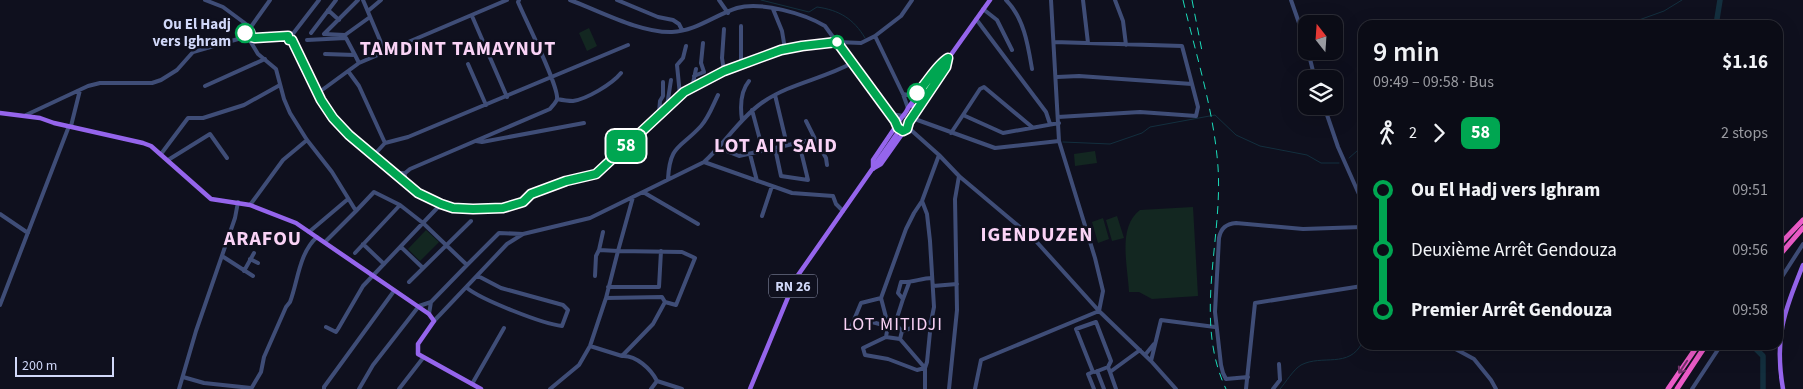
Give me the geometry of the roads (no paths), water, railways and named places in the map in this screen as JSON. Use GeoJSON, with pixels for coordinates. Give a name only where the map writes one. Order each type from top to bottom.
{"type":"FeatureCollection","features":[{"type":"Feature","properties":{"kind":"highway"},"geometry":{"type":"LineString","coordinates":[[1783,240],[1803,220]]}},
{"type":"Feature","properties":{"kind":"highway"},"geometry":{"type":"LineString","coordinates":[[1783,251],[1803,228]]}},
{"type":"Feature","properties":{"kind":"highway"},"geometry":{"type":"LineString","coordinates":[[1668,389],[1695,350]]}},
{"type":"Feature","properties":{"kind":"highway"},"geometry":{"type":"LineString","coordinates":[[1677,389],[1703,350]]}},
{"type":"Feature","properties":{"kind":"main road","name":"RN 26"},"geometry":{"type":"LineString","coordinates":[[918,101],[990,0]]}},
{"type":"Feature","properties":{"kind":"main road","name":"RN 26"},"geometry":{"type":"LineString","coordinates":[[873,169],[873,160],[905,116],[909,105],[941,63],[948,58]]}},
{"type":"Feature","properties":{"kind":"main road","name":"RN 26"},"geometry":{"type":"LineString","coordinates":[[873,169],[881,164],[908,130],[908,124],[946,67],[948,58]]}},
{"type":"Feature","properties":{"kind":"main road"},"geometry":{"type":"LineString","coordinates":[[909,105],[918,110]]}},
{"type":"Feature","properties":{"kind":"main road"},"geometry":{"type":"LineString","coordinates":[[0,113],[26,115],[152,146],[211,199],[250,204],[310,232],[429,314],[434,322],[418,344],[418,354],[481,389]]}},
{"type":"Feature","properties":{"kind":"main road"},"geometry":{"type":"LineString","coordinates":[[897,125],[899,130],[908,130]]}},
{"type":"Feature","properties":{"kind":"main road","name":"RN 26"},"geometry":{"type":"LineString","coordinates":[[750,389],[796,278],[896,135]]}},
{"type":"Feature","properties":{"kind":"main road"},"geometry":{"type":"LineString","coordinates":[[1783,319],[1803,265]]}},
{"type":"Feature","properties":{"kind":"main road"},"geometry":{"type":"LineString","coordinates":[[1778,350],[1783,389]]}},
{"type":"Feature","properties":{"kind":"street"},"geometry":{"type":"LineString","coordinates":[[205,0],[223,7],[249,29],[251,33],[248,38]]}},
{"type":"Feature","properties":{"kind":"street"},"geometry":{"type":"LineString","coordinates":[[249,29],[270,0]]}},
{"type":"Feature","properties":{"kind":"street"},"geometry":{"type":"LineString","coordinates":[[26,115],[80,89],[100,83],[152,83],[170,75],[193,52],[248,38],[264,39],[290,36],[319,0]]}},
{"type":"Feature","properties":{"kind":"street"},"geometry":{"type":"LineString","coordinates":[[311,33],[336,0]]}},
{"type":"Feature","properties":{"kind":"street"},"geometry":{"type":"LineString","coordinates":[[358,0],[324,34],[345,35],[370,17]]}},
{"type":"Feature","properties":{"kind":"street"},"geometry":{"type":"LineString","coordinates":[[363,0],[385,52]]}},
{"type":"Feature","properties":{"kind":"street"},"geometry":{"type":"LineString","coordinates":[[368,11],[381,0]]}},
{"type":"Feature","properties":{"kind":"street"},"geometry":{"type":"LineString","coordinates":[[318,92],[359,63],[508,0]]}},
{"type":"Feature","properties":{"kind":"street"},"geometry":{"type":"LineString","coordinates":[[519,0],[518,2],[551,78],[557,100]]}},
{"type":"Feature","properties":{"kind":"street"},"geometry":{"type":"LineString","coordinates":[[570,0],[637,27],[655,32],[682,30],[737,8],[774,9],[813,19],[825,26],[897,125]]}},
{"type":"Feature","properties":{"kind":"street"},"geometry":{"type":"LineString","coordinates":[[616,0],[658,17],[673,20],[682,30]]}},
{"type":"Feature","properties":{"kind":"street"},"geometry":{"type":"LineString","coordinates":[[719,0],[728,13]]}},
{"type":"Feature","properties":{"kind":"street"},"geometry":{"type":"LineString","coordinates":[[290,36],[294,38],[292,40],[333,118],[373,156],[399,176],[401,173],[418,193],[453,208],[503,208],[523,202],[531,194],[566,181],[596,174],[680,95],[724,71],[785,49],[837,42],[861,43],[875,36],[901,16],[912,0]]}},
{"type":"Feature","properties":{"kind":"street"},"geometry":{"type":"LineString","coordinates":[[1006,0],[1013,8],[1022,26],[1032,69]]}},
{"type":"Feature","properties":{"kind":"street"},"geometry":{"type":"LineString","coordinates":[[1052,0],[1059,141],[1095,258],[1103,291],[1099,311]]}},
{"type":"Feature","properties":{"kind":"street"},"geometry":{"type":"LineString","coordinates":[[1083,0],[1088,43]]}},
{"type":"Feature","properties":{"kind":"street"},"geometry":{"type":"LineString","coordinates":[[1116,0],[1123,21],[1126,45]]}},
{"type":"Feature","properties":{"kind":"street"},"geometry":{"type":"LineString","coordinates":[[1291,0],[1298,26]]}},
{"type":"Feature","properties":{"kind":"street"},"geometry":{"type":"LineString","coordinates":[[774,9],[782,31],[785,49]]}},
{"type":"Feature","properties":{"kind":"street"},"geometry":{"type":"LineString","coordinates":[[983,9],[997,20],[1012,50]]}},
{"type":"Feature","properties":{"kind":"street"},"geometry":{"type":"LineString","coordinates":[[328,10],[339,20]]}},
{"type":"Feature","properties":{"kind":"street"},"geometry":{"type":"LineString","coordinates":[[472,16],[507,97]]}},
{"type":"Feature","properties":{"kind":"street"},"geometry":{"type":"LineString","coordinates":[[976,19],[1046,112],[1050,124]]}},
{"type":"Feature","properties":{"kind":"street"},"geometry":{"type":"LineString","coordinates":[[741,26],[741,64]]}},
{"type":"Feature","properties":{"kind":"street"},"geometry":{"type":"LineString","coordinates":[[724,29],[722,58],[724,71]]}},
{"type":"Feature","properties":{"kind":"street"},"geometry":{"type":"LineString","coordinates":[[875,36],[909,105]]}},
{"type":"Feature","properties":{"kind":"street"},"geometry":{"type":"LineString","coordinates":[[248,38],[258,54],[276,69],[290,113],[307,140],[332,172],[356,211]]}},
{"type":"Feature","properties":{"kind":"street"},"geometry":{"type":"LineString","coordinates":[[307,40],[346,38],[359,63]]}},
{"type":"Feature","properties":{"kind":"street"},"geometry":{"type":"LineString","coordinates":[[843,50],[852,42]]}},
{"type":"Feature","properties":{"kind":"street"},"geometry":{"type":"LineString","coordinates":[[1054,42],[1182,46],[1198,107],[1196,116],[1140,112],[1058,118]]}},
{"type":"Feature","properties":{"kind":"street"},"geometry":{"type":"LineString","coordinates":[[694,76],[704,72],[701,63],[703,43]]}},
{"type":"Feature","properties":{"kind":"street"},"geometry":{"type":"LineString","coordinates":[[373,156],[385,143],[408,137],[628,45]]}},
{"type":"Feature","properties":{"kind":"street"},"geometry":{"type":"LineString","coordinates":[[680,95],[677,65],[683,58],[686,46]]}},
{"type":"Feature","properties":{"kind":"street"},"geometry":{"type":"LineString","coordinates":[[325,54],[355,55]]}},
{"type":"Feature","properties":{"kind":"street"},"geometry":{"type":"LineString","coordinates":[[205,86],[265,59]]}},
{"type":"Feature","properties":{"kind":"street"},"geometry":{"type":"LineString","coordinates":[[468,64],[486,105]]}},
{"type":"Feature","properties":{"kind":"street"},"geometry":{"type":"LineString","coordinates":[[360,389],[373,365],[419,306],[431,302],[499,233],[523,234],[590,218],[634,197],[704,162],[720,148],[752,110],[775,95],[789,87],[852,64]]}},
{"type":"Feature","properties":{"kind":"street"},"geometry":{"type":"LineString","coordinates":[[692,88],[696,69]]}},
{"type":"Feature","properties":{"kind":"street"},"geometry":{"type":"LineString","coordinates":[[348,71],[359,86],[385,143]]}},
{"type":"Feature","properties":{"kind":"street"},"geometry":{"type":"LineString","coordinates":[[557,100],[574,101],[586,96],[608,85],[621,73]]}},
{"type":"Feature","properties":{"kind":"street"},"geometry":{"type":"LineString","coordinates":[[1057,77],[1079,76],[1192,84]]}},
{"type":"Feature","properties":{"kind":"street"},"geometry":{"type":"LineString","coordinates":[[667,106],[671,80]]}},
{"type":"Feature","properties":{"kind":"street"},"geometry":{"type":"LineString","coordinates":[[742,120],[741,101],[749,81]]}},
{"type":"Feature","properties":{"kind":"street"},"geometry":{"type":"LineString","coordinates":[[904,94],[913,96],[928,81]]}},
{"type":"Feature","properties":{"kind":"street"},"geometry":{"type":"LineString","coordinates":[[659,113],[660,101],[663,96],[663,82]]}},
{"type":"Feature","properties":{"kind":"street"},"geometry":{"type":"LineString","coordinates":[[160,154],[188,118],[203,118],[244,105],[280,85]]}},
{"type":"Feature","properties":{"kind":"street"},"geometry":{"type":"LineString","coordinates":[[951,133],[980,89],[984,87],[1032,127]]}},
{"type":"Feature","properties":{"kind":"street"},"geometry":{"type":"LineString","coordinates":[[0,305],[70,126],[80,89]]}},
{"type":"Feature","properties":{"kind":"street"},"geometry":{"type":"LineString","coordinates":[[668,179],[668,164],[674,150],[702,125],[718,95]]}},
{"type":"Feature","properties":{"kind":"street"},"geometry":{"type":"LineString","coordinates":[[775,95],[787,145]]}},
{"type":"Feature","properties":{"kind":"street"},"geometry":{"type":"LineString","coordinates":[[404,176],[410,169],[550,108],[557,100]]}},
{"type":"Feature","properties":{"kind":"street"},"geometry":{"type":"LineString","coordinates":[[752,110],[763,151]]}},
{"type":"Feature","properties":{"kind":"street"},"geometry":{"type":"LineString","coordinates":[[918,110],[918,120]]}},
{"type":"Feature","properties":{"kind":"street"},"geometry":{"type":"LineString","coordinates":[[890,114],[905,116]]}},
{"type":"Feature","properties":{"kind":"street"},"geometry":{"type":"LineString","coordinates":[[963,115],[1003,133],[1059,123]]}},
{"type":"Feature","properties":{"kind":"street"},"geometry":{"type":"LineString","coordinates":[[1327,115],[1338,147],[1358,192]]}},
{"type":"Feature","properties":{"kind":"street"},"geometry":{"type":"LineString","coordinates":[[912,118],[995,148],[1059,141]]}},
{"type":"Feature","properties":{"kind":"street"},"geometry":{"type":"LineString","coordinates":[[806,121],[826,158],[827,165]]}},
{"type":"Feature","properties":{"kind":"street"},"geometry":{"type":"LineString","coordinates":[[475,141],[482,142],[584,123]]}},
{"type":"Feature","properties":{"kind":"street"},"geometry":{"type":"LineString","coordinates":[[908,130],[940,155],[959,176],[1026,231],[1099,311],[1151,361],[1176,389]]}},
{"type":"Feature","properties":{"kind":"street"},"geometry":{"type":"LineString","coordinates":[[168,160],[210,134],[227,158]]}},
{"type":"Feature","properties":{"kind":"street"},"geometry":{"type":"LineString","coordinates":[[720,148],[739,156],[815,139]]}},
{"type":"Feature","properties":{"kind":"street"},"geometry":{"type":"LineString","coordinates":[[250,204],[283,160],[307,140]]}},
{"type":"Feature","properties":{"kind":"street"},"geometry":{"type":"LineString","coordinates":[[775,148],[781,176],[808,180],[799,143]]}},
{"type":"Feature","properties":{"kind":"street"},"geometry":{"type":"LineString","coordinates":[[750,154],[758,181]]}},
{"type":"Feature","properties":{"kind":"street"},"geometry":{"type":"LineString","coordinates":[[886,337],[887,325],[881,298],[906,229],[922,202],[940,155]]}},
{"type":"Feature","properties":{"kind":"street"},"geometry":{"type":"LineString","coordinates":[[704,162],[792,192],[833,196],[836,204],[843,210]]}},
{"type":"Feature","properties":{"kind":"street"},"geometry":{"type":"LineString","coordinates":[[949,389],[957,310],[955,199],[959,176]]}},
{"type":"Feature","properties":{"kind":"street"},"geometry":{"type":"LineString","coordinates":[[762,216],[772,186]]}},
{"type":"Feature","properties":{"kind":"street"},"geometry":{"type":"LineString","coordinates":[[325,242],[374,192],[400,205],[423,223],[467,265]]}},
{"type":"Feature","properties":{"kind":"street"},"geometry":{"type":"LineString","coordinates":[[643,192],[698,224]]}},
{"type":"Feature","properties":{"kind":"street"},"geometry":{"type":"LineString","coordinates":[[550,389],[579,365],[590,346],[606,298],[634,197]]}},
{"type":"Feature","properties":{"kind":"street"},"geometry":{"type":"LineString","coordinates":[[310,232],[348,199]]}},
{"type":"Feature","properties":{"kind":"street"},"geometry":{"type":"LineString","coordinates":[[179,389],[238,202]]}},
{"type":"Feature","properties":{"kind":"street"},"geometry":{"type":"LineString","coordinates":[[922,202],[928,223],[934,286],[934,306],[925,368],[924,389]]}},
{"type":"Feature","properties":{"kind":"street"},"geometry":{"type":"LineString","coordinates":[[326,327],[336,332],[363,286],[441,204]]}},
{"type":"Feature","properties":{"kind":"street"},"geometry":{"type":"LineString","coordinates":[[355,253],[400,205]]}},
{"type":"Feature","properties":{"kind":"street"},"geometry":{"type":"LineString","coordinates":[[0,214],[28,233]]}},
{"type":"Feature","properties":{"kind":"street"},"geometry":{"type":"LineString","coordinates":[[409,282],[471,221]]}},
{"type":"Feature","properties":{"kind":"street"},"geometry":{"type":"LineString","coordinates":[[1248,377],[1228,379],[1224,376],[1215,328],[1220,233],[1226,225],[1236,223],[1303,229],[1358,227]]}},
{"type":"Feature","properties":{"kind":"street"},"geometry":{"type":"LineString","coordinates":[[595,276],[596,256],[603,232]]}},
{"type":"Feature","properties":{"kind":"street"},"geometry":{"type":"LineString","coordinates":[[434,322],[507,244],[523,234]]}},
{"type":"Feature","properties":{"kind":"street"},"geometry":{"type":"LineString","coordinates":[[183,377],[204,383],[251,389],[261,372],[264,357],[290,302],[310,244],[317,237]]}},
{"type":"Feature","properties":{"kind":"street"},"geometry":{"type":"LineString","coordinates":[[363,244],[384,264]]}},
{"type":"Feature","properties":{"kind":"street"},"geometry":{"type":"LineString","coordinates":[[1783,275],[1803,244]]}},
{"type":"Feature","properties":{"kind":"street"},"geometry":{"type":"LineString","coordinates":[[401,247],[422,268]]}},
{"type":"Feature","properties":{"kind":"street"},"geometry":{"type":"LineString","coordinates":[[599,250],[682,252],[695,258],[676,305],[665,302],[662,297],[606,298]]}},
{"type":"Feature","properties":{"kind":"street"},"geometry":{"type":"LineString","coordinates":[[608,287],[659,287],[661,251]]}},
{"type":"Feature","properties":{"kind":"street"},"geometry":{"type":"LineString","coordinates":[[244,271],[254,253]]}},
{"type":"Feature","properties":{"kind":"street"},"geometry":{"type":"LineString","coordinates":[[222,256],[253,276]]}},
{"type":"Feature","properties":{"kind":"street"},"geometry":{"type":"LineString","coordinates":[[250,259],[258,262]]}},
{"type":"Feature","properties":{"kind":"street"},"geometry":{"type":"LineString","coordinates":[[467,288],[496,304],[562,326],[568,310],[563,305],[501,288],[478,276]]}},
{"type":"Feature","properties":{"kind":"street"},"geometry":{"type":"LineString","coordinates":[[903,299],[898,294],[902,282],[909,283],[922,278],[932,278]]}},
{"type":"Feature","properties":{"kind":"street"},"geometry":{"type":"LineString","coordinates":[[895,324],[909,283]]}},
{"type":"Feature","properties":{"kind":"street"},"geometry":{"type":"LineString","coordinates":[[934,286],[957,284]]}},
{"type":"Feature","properties":{"kind":"street"},"geometry":{"type":"LineString","coordinates":[[1246,389],[1255,303],[1358,287]]}},
{"type":"Feature","properties":{"kind":"street"},"geometry":{"type":"LineString","coordinates":[[324,389],[394,291]]}},
{"type":"Feature","properties":{"kind":"street"},"geometry":{"type":"LineString","coordinates":[[851,327],[862,304],[881,298]]}},
{"type":"Feature","properties":{"kind":"street"},"geometry":{"type":"LineString","coordinates":[[429,314],[431,302]]}},
{"type":"Feature","properties":{"kind":"street"},"geometry":{"type":"LineString","coordinates":[[622,356],[653,324],[665,302]]}},
{"type":"Feature","properties":{"kind":"street"},"geometry":{"type":"LineString","coordinates":[[975,389],[981,360],[1099,311]]}},
{"type":"Feature","properties":{"kind":"street"},"geometry":{"type":"LineString","coordinates":[[1151,361],[1160,320],[1164,319],[1215,328]]}},
{"type":"Feature","properties":{"kind":"street"},"geometry":{"type":"LineString","coordinates":[[868,321],[887,325],[895,324]]}},
{"type":"Feature","properties":{"kind":"street"},"geometry":{"type":"LineString","coordinates":[[902,331],[931,322]]}},
{"type":"Feature","properties":{"kind":"street"},"geometry":{"type":"LineString","coordinates":[[1094,389],[1088,374],[1095,372],[1108,367],[1111,361],[1096,322],[1076,329],[1095,372],[1104,389]]}},
{"type":"Feature","properties":{"kind":"street"},"geometry":{"type":"LineString","coordinates":[[895,324],[902,331]]}},
{"type":"Feature","properties":{"kind":"street"},"geometry":{"type":"LineString","coordinates":[[472,384],[504,328]]}},
{"type":"Feature","properties":{"kind":"street"},"geometry":{"type":"LineString","coordinates":[[900,340],[902,331]]}},
{"type":"Feature","properties":{"kind":"street"},"geometry":{"type":"LineString","coordinates":[[886,337],[900,340],[925,368],[917,370],[888,359],[864,355],[863,348],[886,337]]}},
{"type":"Feature","properties":{"kind":"street"},"geometry":{"type":"LineString","coordinates":[[1146,356],[1155,342]]}},
{"type":"Feature","properties":{"kind":"street"},"geometry":{"type":"LineString","coordinates":[[590,346],[626,356],[642,364],[654,375],[657,381],[682,389]]}},
{"type":"Feature","properties":{"kind":"street"},"geometry":{"type":"LineString","coordinates":[[1110,372],[1140,350]]}},
{"type":"Feature","properties":{"kind":"street"},"geometry":{"type":"LineString","coordinates":[[1457,350],[1474,359],[1496,389]]}},
{"type":"Feature","properties":{"kind":"street"},"geometry":{"type":"LineString","coordinates":[[1692,389],[1718,350]]}},
{"type":"Feature","properties":{"kind":"street"},"geometry":{"type":"LineString","coordinates":[[399,389],[423,358]]}},
{"type":"Feature","properties":{"kind":"street"},"geometry":{"type":"LineString","coordinates":[[1273,389],[1280,380],[1279,364]]}},
{"type":"Feature","properties":{"kind":"street"},"geometry":{"type":"LineString","coordinates":[[1108,367],[1116,389]]}},
{"type":"Feature","properties":{"kind":"street"},"geometry":{"type":"LineString","coordinates":[[651,389],[657,381]]}},
{"type":"Feature","properties":{"kind":"waterway"},"geometry":{"type":"LineString","coordinates":[[761,0],[809,12],[817,7],[832,10],[851,21],[865,38]]}},
{"type":"Feature","properties":{"kind":"waterway"},"geometry":{"type":"LineString","coordinates":[[1639,20],[1664,11],[1682,0]]}},
{"type":"Feature","properties":{"kind":"waterway"},"geometry":{"type":"LineString","coordinates":[[1717,20],[1720,0]]}},
{"type":"Feature","properties":{"kind":"waterway"},"geometry":{"type":"LineString","coordinates":[[1063,142],[1110,144],[1142,133],[1150,127],[1215,115],[1236,135],[1260,146],[1307,155],[1321,163],[1339,163]]}},
{"type":"Feature","properties":{"kind":"waterway"},"geometry":{"type":"LineString","coordinates":[[1349,158],[1358,150]]}},
{"type":"Feature","properties":{"kind":"waterway"},"geometry":{"type":"LineString","coordinates":[[1280,389],[1292,373],[1301,365],[1309,362],[1343,358],[1350,356],[1358,349]]}},
{"type":"Feature","properties":{"kind":"waterway"},"geometry":{"type":"LineString","coordinates":[[1757,350],[1763,356],[1763,389]]}},
{"type":"Feature","properties":{"kind":"tunnel"},"geometry":{"type":"LineString","coordinates":[[896,135],[918,101]]}},
{"type":"Feature","properties":{"kind":"railway"},"geometry":{"type":"LineString","coordinates":[[1183,0],[1209,104],[1216,146],[1218,167],[1217,222],[1210,307],[1216,363],[1226,389]]}},
{"type":"Feature","properties":{"kind":"railway"},"geometry":{"type":"LineString","coordinates":[[1192,0],[1202,51]]}},
{"type":"Feature","properties":{"kind":"place","name":"Ou El Hadj vers Ighram"},"geometry":{"type":"Point","coordinates":[245,33]}},
{"type":"Feature","properties":{"kind":"district","name":"TAMDINT TAMAYNUT"},"geometry":{"type":"Point","coordinates":[458,48]}},
{"type":"Feature","properties":{"kind":"district","name":"LOT AIT SAID"},"geometry":{"type":"Point","coordinates":[776,145]}},
{"type":"Feature","properties":{"kind":"district","name":"IGENDUZEN"},"geometry":{"type":"Point","coordinates":[1037,234]}},
{"type":"Feature","properties":{"kind":"district","name":"ARAFOU"},"geometry":{"type":"Point","coordinates":[263,238]}},
{"type":"Feature","properties":{"kind":"district","name":"LOT MITIDJI"},"geometry":{"type":"Point","coordinates":[893,324]}}]}
